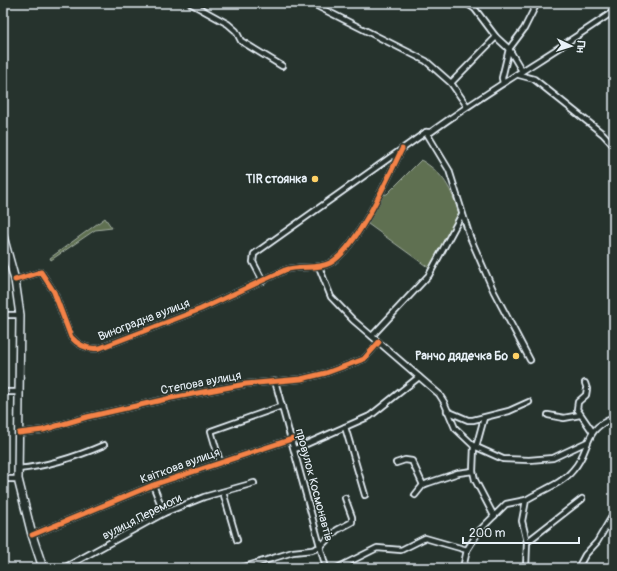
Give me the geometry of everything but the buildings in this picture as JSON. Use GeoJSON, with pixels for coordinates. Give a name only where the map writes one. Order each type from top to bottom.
{"type":"FeatureCollection","features":[{"type":"Feature","properties":{"kind":"highway"},"geometry":{"type":"LineString","coordinates":[[3,236],[5,248],[15,280],[20,315],[18,479],[32,536],[43,568]]}},
{"type":"Feature","properties":{"kind":"street"},"geometry":{"type":"LineString","coordinates":[[3,7],[5,3]]}},
{"type":"Feature","properties":{"kind":"street"},"geometry":{"type":"LineString","coordinates":[[190,3],[228,24],[236,31],[240,41],[282,66]]}},
{"type":"Feature","properties":{"kind":"street"},"geometry":{"type":"LineString","coordinates":[[311,3],[426,61],[451,84],[467,106]]}},
{"type":"Feature","properties":{"kind":"street"},"geometry":{"type":"LineString","coordinates":[[466,3],[478,12],[496,37],[509,49],[520,73],[534,79],[603,134],[614,146]]}},
{"type":"Feature","properties":{"kind":"street"},"geometry":{"type":"LineString","coordinates":[[503,83],[502,78],[509,49],[524,29],[537,3]]}},
{"type":"Feature","properties":{"kind":"street"},"geometry":{"type":"LineString","coordinates":[[263,281],[252,262],[254,254],[426,132],[431,132],[467,106],[577,37],[614,11]]}},
{"type":"Feature","properties":{"kind":"street"},"geometry":{"type":"LineString","coordinates":[[451,84],[496,37]]}},
{"type":"Feature","properties":{"kind":"street"},"geometry":{"type":"LineString","coordinates":[[426,132],[449,170],[470,237],[494,292],[530,360]]}},
{"type":"Feature","properties":{"kind":"street"},"geometry":{"type":"LineString","coordinates":[[402,149],[362,226],[336,258],[330,263],[319,267],[331,297],[353,320],[419,376],[442,398],[455,428],[475,447],[503,459],[529,460],[553,458],[588,442]]}},
{"type":"Feature","properties":{"kind":"street"},"geometry":{"type":"LineString","coordinates":[[372,336],[429,275],[462,214]]}},
{"type":"Feature","properties":{"kind":"street","name":"Виноградна вулиця"},"geometry":{"type":"LineString","coordinates":[[15,280],[41,272],[54,292],[71,337],[81,346],[94,349],[108,346],[201,309],[291,268],[319,267]]}},
{"type":"Feature","properties":{"kind":"street"},"geometry":{"type":"LineString","coordinates":[[3,315],[20,315]]}},
{"type":"Feature","properties":{"kind":"street","name":"Степова вулиця"},"geometry":{"type":"LineString","coordinates":[[19,433],[43,430],[87,417],[171,398],[246,384],[320,374],[359,362],[373,351],[379,342]]}},
{"type":"Feature","properties":{"kind":"street"},"geometry":{"type":"LineString","coordinates":[[295,450],[374,414],[419,376]]}},
{"type":"Feature","properties":{"kind":"street","name":"провулок Космонавтів"},"geometry":{"type":"LineString","coordinates":[[275,381],[326,568]]}},
{"type":"Feature","properties":{"kind":"street"},"geometry":{"type":"LineString","coordinates":[[585,383],[587,389],[586,395],[577,406],[580,416],[592,431]]}},
{"type":"Feature","properties":{"kind":"street"},"geometry":{"type":"LineString","coordinates":[[3,392],[20,392]]}},
{"type":"Feature","properties":{"kind":"street"},"geometry":{"type":"LineString","coordinates":[[447,411],[468,420],[484,418],[509,411],[529,402]]}},
{"type":"Feature","properties":{"kind":"street"},"geometry":{"type":"LineString","coordinates":[[220,462],[211,431],[282,406]]}},
{"type":"Feature","properties":{"kind":"street"},"geometry":{"type":"LineString","coordinates":[[548,415],[564,418],[580,416]]}},
{"type":"Feature","properties":{"kind":"street"},"geometry":{"type":"LineString","coordinates":[[484,418],[475,447],[473,471],[479,489],[494,516]]}},
{"type":"Feature","properties":{"kind":"street"},"geometry":{"type":"LineString","coordinates":[[463,568],[467,550],[480,531],[494,516],[508,503],[526,500],[569,474],[578,463],[592,431],[614,418]]}},
{"type":"Feature","properties":{"kind":"street"},"geometry":{"type":"LineString","coordinates":[[345,427],[365,495]]}},
{"type":"Feature","properties":{"kind":"street","name":"Квіткова вулиця"},"geometry":{"type":"LineString","coordinates":[[32,536],[153,485],[292,439]]}},
{"type":"Feature","properties":{"kind":"street"},"geometry":{"type":"LineString","coordinates":[[18,469],[67,460],[104,445]]}},
{"type":"Feature","properties":{"kind":"street"},"geometry":{"type":"LineString","coordinates":[[396,463],[405,460],[412,461],[423,485]]}},
{"type":"Feature","properties":{"kind":"street"},"geometry":{"type":"LineString","coordinates":[[416,495],[423,485],[458,473],[473,471]]}},
{"type":"Feature","properties":{"kind":"street"},"geometry":{"type":"LineString","coordinates":[[3,479],[18,479]]}},
{"type":"Feature","properties":{"kind":"street","name":"вулиця Перемоги"},"geometry":{"type":"LineString","coordinates":[[64,568],[164,513],[223,492],[254,483]]}},
{"type":"Feature","properties":{"kind":"street"},"geometry":{"type":"LineString","coordinates":[[153,485],[164,513]]}},
{"type":"Feature","properties":{"kind":"street"},"geometry":{"type":"LineString","coordinates":[[223,492],[237,540]]}},
{"type":"Feature","properties":{"kind":"street"},"geometry":{"type":"LineString","coordinates":[[241,568],[293,552],[312,550],[320,547],[337,530],[352,522],[352,516],[345,498]]}},
{"type":"Feature","properties":{"kind":"street"},"geometry":{"type":"LineString","coordinates":[[527,542],[582,499]]}},
{"type":"Feature","properties":{"kind":"street"},"geometry":{"type":"LineString","coordinates":[[526,500],[522,521],[527,542],[526,568]]}},
{"type":"Feature","properties":{"kind":"street"},"geometry":{"type":"LineString","coordinates":[[578,568],[585,555],[597,542],[614,514]]}},
{"type":"Feature","properties":{"kind":"street"},"geometry":{"type":"LineString","coordinates":[[337,568],[377,548],[401,550],[425,538],[467,550]]}},
{"type":"Feature","properties":{"kind":"street"},"geometry":{"type":"LineString","coordinates":[[252,564],[259,568]]}},
{"type":"Feature","properties":{"kind":"green space"},"geometry":{"type":"Polygon","coordinates":[[[421,160],[436,171],[446,182],[459,214],[429,268],[368,224],[381,195],[387,194],[421,160]]]}},
{"type":"Feature","properties":{"kind":"green space"},"geometry":{"type":"Polygon","coordinates":[[[105,218],[112,228],[95,230],[51,260],[50,258],[105,218]]]}},
{"type":"Feature","properties":{"kind":"cycle path"},"geometry":{"type":"LineString","coordinates":[[15,280],[41,272],[54,292],[71,337],[84,347],[100,348],[201,309],[285,270],[320,266],[330,263],[351,243],[361,228],[380,194],[402,149]]}},
{"type":"Feature","properties":{"kind":"cycle path"},"geometry":{"type":"LineString","coordinates":[[19,433],[43,430],[87,417],[171,398],[246,384],[301,379],[326,373],[364,359],[379,342]]}},
{"type":"Feature","properties":{"kind":"cycle path"},"geometry":{"type":"LineString","coordinates":[[32,535],[153,485],[292,439]]}},
{"type":"Feature","properties":{"kind":"place","name":"TIR стоянка"},"geometry":{"type":"Point","coordinates":[315,179]}},
{"type":"Feature","properties":{"kind":"place","name":"Ранчо дядечка Бо"},"geometry":{"type":"Point","coordinates":[516,356]}}]}
